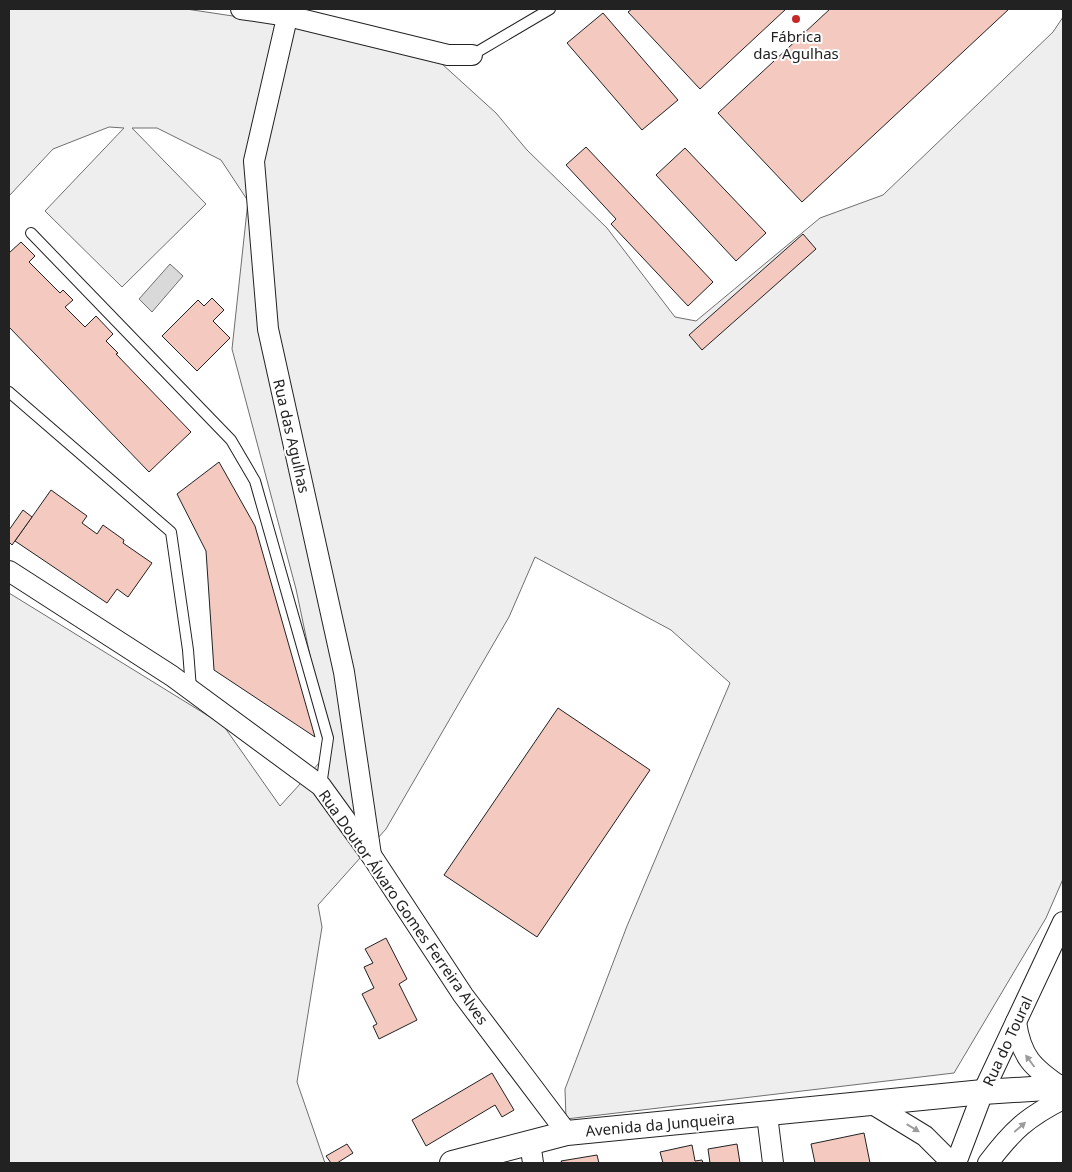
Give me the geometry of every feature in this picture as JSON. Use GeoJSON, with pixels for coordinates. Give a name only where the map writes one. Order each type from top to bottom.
{"type":"FeatureCollection","features":[{"type":"Feature","properties":{"kind":"street"},"geometry":{"type":"LineString","coordinates":[[241,9],[289,12],[448,55],[472,55]]}},
{"type":"Feature","properties":{"kind":"street","name":"Rua das Agulhas"},"geometry":{"type":"LineString","coordinates":[[289,12],[254,161],[268,329],[344,672],[371,855]]}},
{"type":"Feature","properties":{"kind":"street","name":"Rua Doutor Álvaro Gomes Ferreira Alves"},"geometry":{"type":"LineString","coordinates":[[9,571],[191,690],[321,786],[371,855],[462,995],[567,1133]]}},
{"type":"Feature","properties":{"kind":"street","name":"Rua do Toural"},"geometry":{"type":"LineString","coordinates":[[956,1163],[983,1092],[1063,922]]}},
{"type":"Feature","properties":{"kind":"street"},"geometry":{"type":"LineString","coordinates":[[988,1163],[1011,1134],[1063,1091],[1039,1073],[1027,1058],[1019,1042],[1016,1022]]}},
{"type":"Feature","properties":{"kind":"street","name":"Avenida da Junqueira"},"geometry":{"type":"LineString","coordinates":[[452,1163],[531,1153],[567,1133],[767,1115],[983,1092],[1063,1091]]}},
{"type":"Feature","properties":{"kind":"street"},"geometry":{"type":"LineString","coordinates":[[871,1103],[925,1136],[952,1163]]}},
{"type":"Feature","properties":{"kind":"street"},"geometry":{"type":"LineString","coordinates":[[767,1115],[773,1163]]}},
{"type":"Feature","properties":{"kind":"lane"},"geometry":{"type":"LineString","coordinates":[[472,55],[550,9]]}},
{"type":"Feature","properties":{"kind":"lane"},"geometry":{"type":"LineString","coordinates":[[31,233],[231,440],[255,481],[328,738],[321,786]]}},
{"type":"Feature","properties":{"kind":"lane"},"geometry":{"type":"LineString","coordinates":[[9,392],[171,532],[188,650],[191,690]]}},
{"type":"Feature","properties":{"kind":"shaded area"},"geometry":{"type":"Polygon","coordinates":[[[9,9],[186,9],[420,44],[496,113],[527,150],[607,228],[675,317],[696,321],[820,218],[883,195],[1053,32],[1063,17],[1063,879],[1046,918],[954,1073],[566,1119],[565,1089],[627,926],[730,683],[671,630],[535,557],[509,617],[386,829],[318,905],[322,927],[297,1082],[325,1163],[9,1163],[9,593],[223,725],[280,806],[330,751],[296,589],[232,349],[248,201],[221,160],[157,128],[132,128],[206,204],[122,287],[45,211],[124,128],[109,127],[53,149],[9,196],[9,9]]]}},
{"type":"Feature","properties":{"kind":"shaded area"},"geometry":{"type":"Polygon","coordinates":[[[170,264],[183,276],[152,312],[139,299],[170,264]]]}},
{"type":"Feature","properties":{"kind":"building"},"geometry":{"type":"Polygon","coordinates":[[[632,9],[786,9],[700,89],[628,12],[632,9]]]}},
{"type":"Feature","properties":{"kind":"building"},"geometry":{"type":"Polygon","coordinates":[[[830,9],[1009,9],[802,202],[718,113],[830,9]]]}},
{"type":"Feature","properties":{"kind":"building"},"geometry":{"type":"Polygon","coordinates":[[[603,13],[678,100],[642,130],[567,43],[603,13]]]}},
{"type":"Feature","properties":{"kind":"building"},"geometry":{"type":"Polygon","coordinates":[[[586,147],[713,282],[688,306],[611,224],[616,219],[566,165],[586,147]]]}},
{"type":"Feature","properties":{"kind":"building"},"geometry":{"type":"Polygon","coordinates":[[[685,148],[766,233],[736,261],[656,175],[685,148]]]}},
{"type":"Feature","properties":{"kind":"building"},"geometry":{"type":"Polygon","coordinates":[[[803,234],[816,249],[702,350],[689,335],[803,234]]]}},
{"type":"Feature","properties":{"kind":"building"},"geometry":{"type":"Polygon","coordinates":[[[21,242],[35,256],[29,262],[60,293],[63,290],[73,300],[65,307],[85,327],[96,316],[113,334],[106,341],[118,353],[116,354],[191,432],[149,472],[9,327],[9,253],[21,242]]]}},
{"type":"Feature","properties":{"kind":"building"},"geometry":{"type":"Polygon","coordinates":[[[212,298],[224,310],[213,321],[230,338],[197,371],[162,336],[198,300],[204,306],[212,298]]]}},
{"type":"Feature","properties":{"kind":"building"},"geometry":{"type":"Polygon","coordinates":[[[219,462],[255,526],[315,737],[214,670],[206,551],[177,494],[219,462]]]}},
{"type":"Feature","properties":{"kind":"building"},"geometry":{"type":"Polygon","coordinates":[[[51,490],[87,516],[82,523],[97,534],[103,525],[124,540],[123,543],[152,563],[128,597],[117,589],[107,603],[15,541],[51,490]]]}},
{"type":"Feature","properties":{"kind":"building"},"geometry":{"type":"Polygon","coordinates":[[[23,510],[32,517],[12,545],[9,542],[9,530],[23,510]]]}},
{"type":"Feature","properties":{"kind":"building"},"geometry":{"type":"Polygon","coordinates":[[[558,708],[650,770],[537,937],[444,875],[558,708]]]}},
{"type":"Feature","properties":{"kind":"building"},"geometry":{"type":"Polygon","coordinates":[[[386,938],[407,979],[399,984],[417,1020],[379,1039],[373,1026],[377,1024],[362,994],[374,988],[364,967],[373,963],[365,949],[386,938]]]}},
{"type":"Feature","properties":{"kind":"building"},"geometry":{"type":"Polygon","coordinates":[[[492,1073],[514,1110],[502,1117],[495,1105],[426,1146],[412,1120],[492,1073]]]}},
{"type":"Feature","properties":{"kind":"building"},"geometry":{"type":"Polygon","coordinates":[[[864,1133],[870,1163],[815,1163],[811,1144],[864,1133]]]}},
{"type":"Feature","properties":{"kind":"building"},"geometry":{"type":"Polygon","coordinates":[[[347,1144],[353,1153],[337,1163],[331,1163],[326,1156],[347,1144]]]}},
{"type":"Feature","properties":{"kind":"building"},"geometry":{"type":"Polygon","coordinates":[[[737,1144],[740,1163],[710,1163],[708,1149],[737,1144]]]}},
{"type":"Feature","properties":{"kind":"building"},"geometry":{"type":"Polygon","coordinates":[[[692,1145],[695,1161],[702,1160],[703,1163],[663,1163],[660,1152],[692,1145]]]}},
{"type":"Feature","properties":{"kind":"building"},"geometry":{"type":"Polygon","coordinates":[[[597,1155],[599,1163],[562,1163],[561,1161],[597,1155]]]}},
{"type":"Feature","properties":{"kind":"place","name":"Fábrica das Agulhas"},"geometry":{"type":"Point","coordinates":[796,19]}}]}
